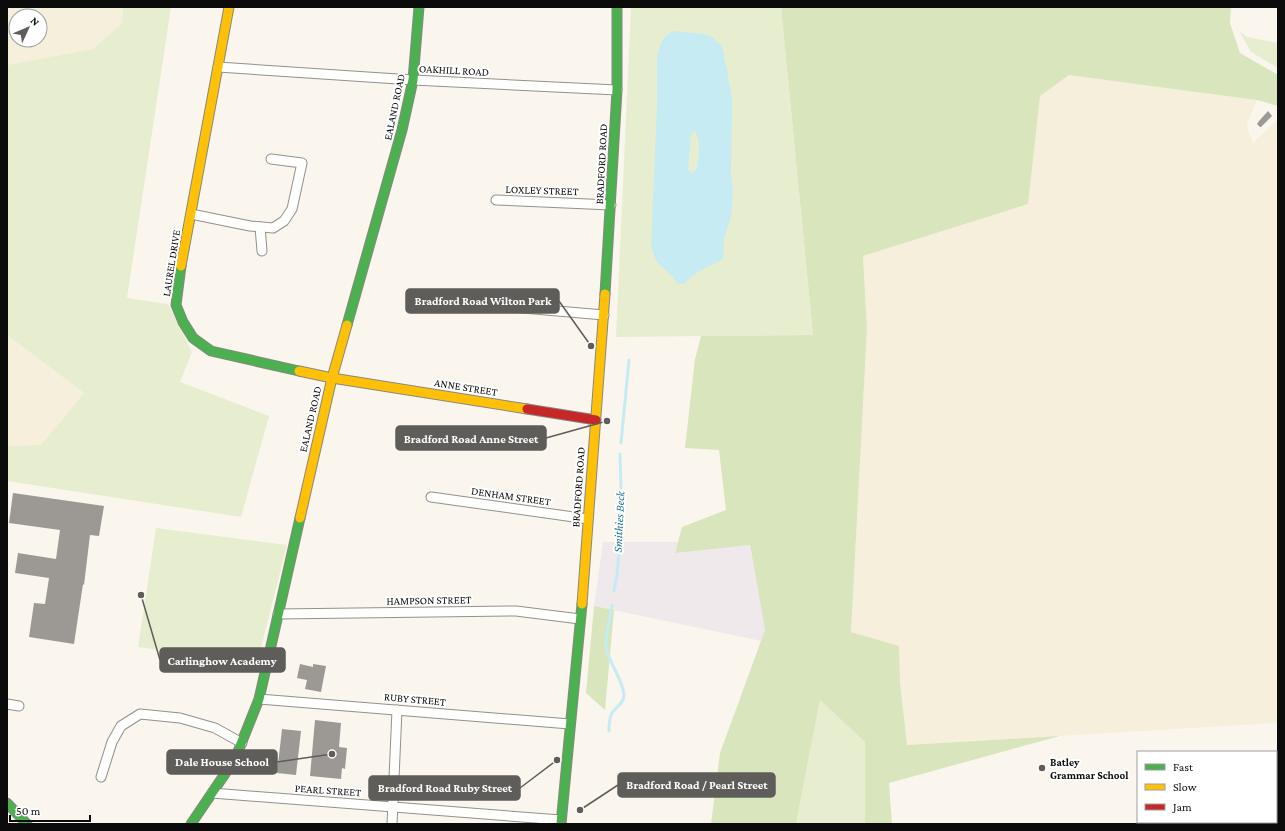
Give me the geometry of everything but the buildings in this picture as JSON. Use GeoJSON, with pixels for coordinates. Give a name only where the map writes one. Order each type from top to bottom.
{"type":"FeatureCollection","features":[{"type":"Feature","properties":{"kind":"street","name":"LAUREL DRIVE"},"geometry":{"type":"LineString","coordinates":[[229,7],[180,272],[176,305],[183,322],[193,338],[210,351],[332,378]]}},
{"type":"Feature","properties":{"kind":"street","name":"EALAND ROAD"},"geometry":{"type":"LineString","coordinates":[[191,824],[235,759],[259,698],[332,378],[402,130],[413,80],[419,7]]}},
{"type":"Feature","properties":{"kind":"street","name":"BRADFORD ROAD"},"geometry":{"type":"LineString","coordinates":[[561,822],[580,619],[604,315],[616,90],[617,7]]}},
{"type":"Feature","properties":{"kind":"street","name":"OAKHILL ROAD"},"geometry":{"type":"LineString","coordinates":[[218,67],[413,80],[616,90]]}},
{"type":"Feature","properties":{"kind":"street"},"geometry":{"type":"LineString","coordinates":[[191,214],[260,227],[272,228],[284,222],[292,209],[302,163],[271,159]]}},
{"type":"Feature","properties":{"kind":"street","name":"LOXLEY STREET"},"geometry":{"type":"LineString","coordinates":[[496,200],[611,205]]}},
{"type":"Feature","properties":{"kind":"street"},"geometry":{"type":"LineString","coordinates":[[260,227],[262,251]]}},
{"type":"Feature","properties":{"kind":"street"},"geometry":{"type":"LineString","coordinates":[[477,304],[604,315]]}},
{"type":"Feature","properties":{"kind":"street","name":"ANNE STREET"},"geometry":{"type":"LineString","coordinates":[[332,378],[596,420]]}},
{"type":"Feature","properties":{"kind":"street","name":"DENHAM STREET"},"geometry":{"type":"LineString","coordinates":[[431,497],[588,519]]}},
{"type":"Feature","properties":{"kind":"street","name":"HAMPSON STREET"},"geometry":{"type":"LineString","coordinates":[[278,614],[516,611],[580,619]]}},
{"type":"Feature","properties":{"kind":"street","name":"RUBY STREET"},"geometry":{"type":"LineString","coordinates":[[259,698],[570,724]]}},
{"type":"Feature","properties":{"kind":"street"},"geometry":{"type":"LineString","coordinates":[[7,704],[19,706]]}},
{"type":"Feature","properties":{"kind":"street"},"geometry":{"type":"LineString","coordinates":[[392,824],[397,710]]}},
{"type":"Feature","properties":{"kind":"street"},"geometry":{"type":"LineString","coordinates":[[101,777],[112,742],[121,726],[140,714],[180,718],[215,728],[242,743]]}},
{"type":"Feature","properties":{"kind":"street","name":"PEARL STREET"},"geometry":{"type":"LineString","coordinates":[[212,794],[393,807],[561,822]]}},
{"type":"Feature","properties":{"kind":"street"},"geometry":{"type":"LineString","coordinates":[[7,803],[27,824]]}},
{"type":"Feature","properties":{"kind":"shaded area"},"geometry":{"type":"Polygon","coordinates":[[[7,7],[123,7],[122,23],[93,49],[7,65],[7,7]]]}},
{"type":"Feature","properties":{"kind":"shaded area"},"geometry":{"type":"Polygon","coordinates":[[[1069,74],[1257,100],[1247,124],[1253,143],[1278,119],[1278,723],[907,745],[900,682],[899,646],[851,632],[867,328],[863,256],[1028,204],[1040,96],[1069,74]]]}},
{"type":"Feature","properties":{"kind":"shaded area"},"geometry":{"type":"Polygon","coordinates":[[[7,335],[84,393],[41,445],[7,446],[7,335]]]}},
{"type":"Feature","properties":{"kind":"shaded area"},"geometry":{"type":"Polygon","coordinates":[[[603,542],[678,542],[675,552],[750,545],[765,630],[761,641],[594,606],[603,542]]]}},
{"type":"Feature","properties":{"kind":"green space"},"geometry":{"type":"Polygon","coordinates":[[[123,7],[171,7],[127,298],[168,304],[192,352],[180,382],[269,416],[241,517],[7,481],[7,446],[41,445],[84,393],[7,335],[7,65],[93,49],[122,23],[123,7]]]}},
{"type":"Feature","properties":{"kind":"green space"},"geometry":{"type":"Polygon","coordinates":[[[631,7],[781,7],[813,335],[616,337],[631,7]]]}},
{"type":"Feature","properties":{"kind":"green space"},"geometry":{"type":"Polygon","coordinates":[[[781,7],[1231,7],[1230,23],[1240,53],[1278,75],[1278,106],[1257,100],[1069,75],[1040,96],[1028,204],[863,256],[867,328],[851,632],[899,646],[900,682],[907,745],[1060,736],[889,783],[892,824],[865,824],[865,742],[820,700],[796,824],[711,824],[720,753],[765,630],[750,545],[675,553],[682,527],[726,510],[719,450],[685,448],[695,359],[701,336],[813,335],[781,7]]]}},
{"type":"Feature","properties":{"kind":"green space"},"geometry":{"type":"Polygon","coordinates":[[[1239,31],[1247,37],[1278,43],[1278,68],[1251,52],[1239,31]]]}},
{"type":"Feature","properties":{"kind":"green space"},"geometry":{"type":"Polygon","coordinates":[[[156,528],[287,545],[257,664],[138,647],[156,528]]]}},
{"type":"Feature","properties":{"kind":"green space"},"geometry":{"type":"Polygon","coordinates":[[[594,606],[614,610],[605,710],[586,693],[594,606]]]}},
{"type":"Feature","properties":{"kind":"green space"},"geometry":{"type":"Polygon","coordinates":[[[820,700],[865,742],[865,824],[796,824],[820,700]]]}},
{"type":"Feature","properties":{"kind":"water"},"geometry":{"type":"Polygon","coordinates":[[[672,31],[704,34],[712,37],[722,46],[732,97],[731,175],[733,190],[731,216],[724,239],[723,259],[697,273],[684,284],[678,284],[673,277],[656,261],[651,246],[657,105],[657,55],[663,39],[672,31]],[[695,131],[691,134],[688,170],[692,173],[697,168],[699,144],[695,131]]]}},
{"type":"Feature","properties":{"kind":"waterway","name":"Smithies Beck"},"geometry":{"type":"LineString","coordinates":[[621,443],[629,360]]}},
{"type":"Feature","properties":{"kind":"waterway","name":"Smithies Beck"},"geometry":{"type":"LineString","coordinates":[[614,591],[622,524],[620,454]]}},
{"type":"Feature","properties":{"kind":"waterway"},"geometry":{"type":"LineString","coordinates":[[609,731],[611,715],[624,698],[621,683],[609,657],[606,645],[607,630],[612,605]]}},
{"type":"Feature","properties":{"kind":"traffic: fast"},"geometry":{"type":"LineString","coordinates":[[347,325],[402,130],[413,80],[419,7]]}},
{"type":"Feature","properties":{"kind":"traffic: fast"},"geometry":{"type":"LineString","coordinates":[[605,294],[617,90],[617,7]]}},
{"type":"Feature","properties":{"kind":"traffic: fast"},"geometry":{"type":"LineString","coordinates":[[181,266],[176,305],[183,322],[193,338],[211,351],[299,371]]}},
{"type":"Feature","properties":{"kind":"traffic: fast"},"geometry":{"type":"LineString","coordinates":[[191,824],[235,759],[259,699],[300,518]]}},
{"type":"Feature","properties":{"kind":"traffic: fast"},"geometry":{"type":"LineString","coordinates":[[561,824],[582,604]]}},
{"type":"Feature","properties":{"kind":"traffic: fast"},"geometry":{"type":"LineString","coordinates":[[7,803],[27,824]]}},
{"type":"Feature","properties":{"kind":"traffic: slow"},"geometry":{"type":"LineString","coordinates":[[181,266],[229,7]]}},
{"type":"Feature","properties":{"kind":"traffic: slow"},"geometry":{"type":"LineString","coordinates":[[582,604],[605,294]]}},
{"type":"Feature","properties":{"kind":"traffic: slow"},"geometry":{"type":"LineString","coordinates":[[300,518],[332,378],[347,325]]}},
{"type":"Feature","properties":{"kind":"traffic: slow"},"geometry":{"type":"LineString","coordinates":[[299,371],[332,378],[527,409]]}},
{"type":"Feature","properties":{"kind":"traffic: jam"},"geometry":{"type":"LineString","coordinates":[[527,409],[596,420]]}},
{"type":"Feature","properties":{"kind":"place","name":"Bradford Road Wilton Park"},"geometry":{"type":"Point","coordinates":[591,346]}},
{"type":"Feature","properties":{"kind":"place","name":"Bradford Road Anne Street"},"geometry":{"type":"Point","coordinates":[607,421]}},
{"type":"Feature","properties":{"kind":"place","name":"Carlinghow Academy"},"geometry":{"type":"Point","coordinates":[141,595]}},
{"type":"Feature","properties":{"kind":"place","name":"Dale House School"},"geometry":{"type":"Point","coordinates":[332,754]}},
{"type":"Feature","properties":{"kind":"place","name":"Bradford Road Ruby Street"},"geometry":{"type":"Point","coordinates":[557,760]}},
{"type":"Feature","properties":{"kind":"place","name":"Batley Grammar School"},"geometry":{"type":"Point","coordinates":[1042,768]}},
{"type":"Feature","properties":{"kind":"place","name":"Bradford Road / Pearl Street"},"geometry":{"type":"Point","coordinates":[580,810]}}]}
